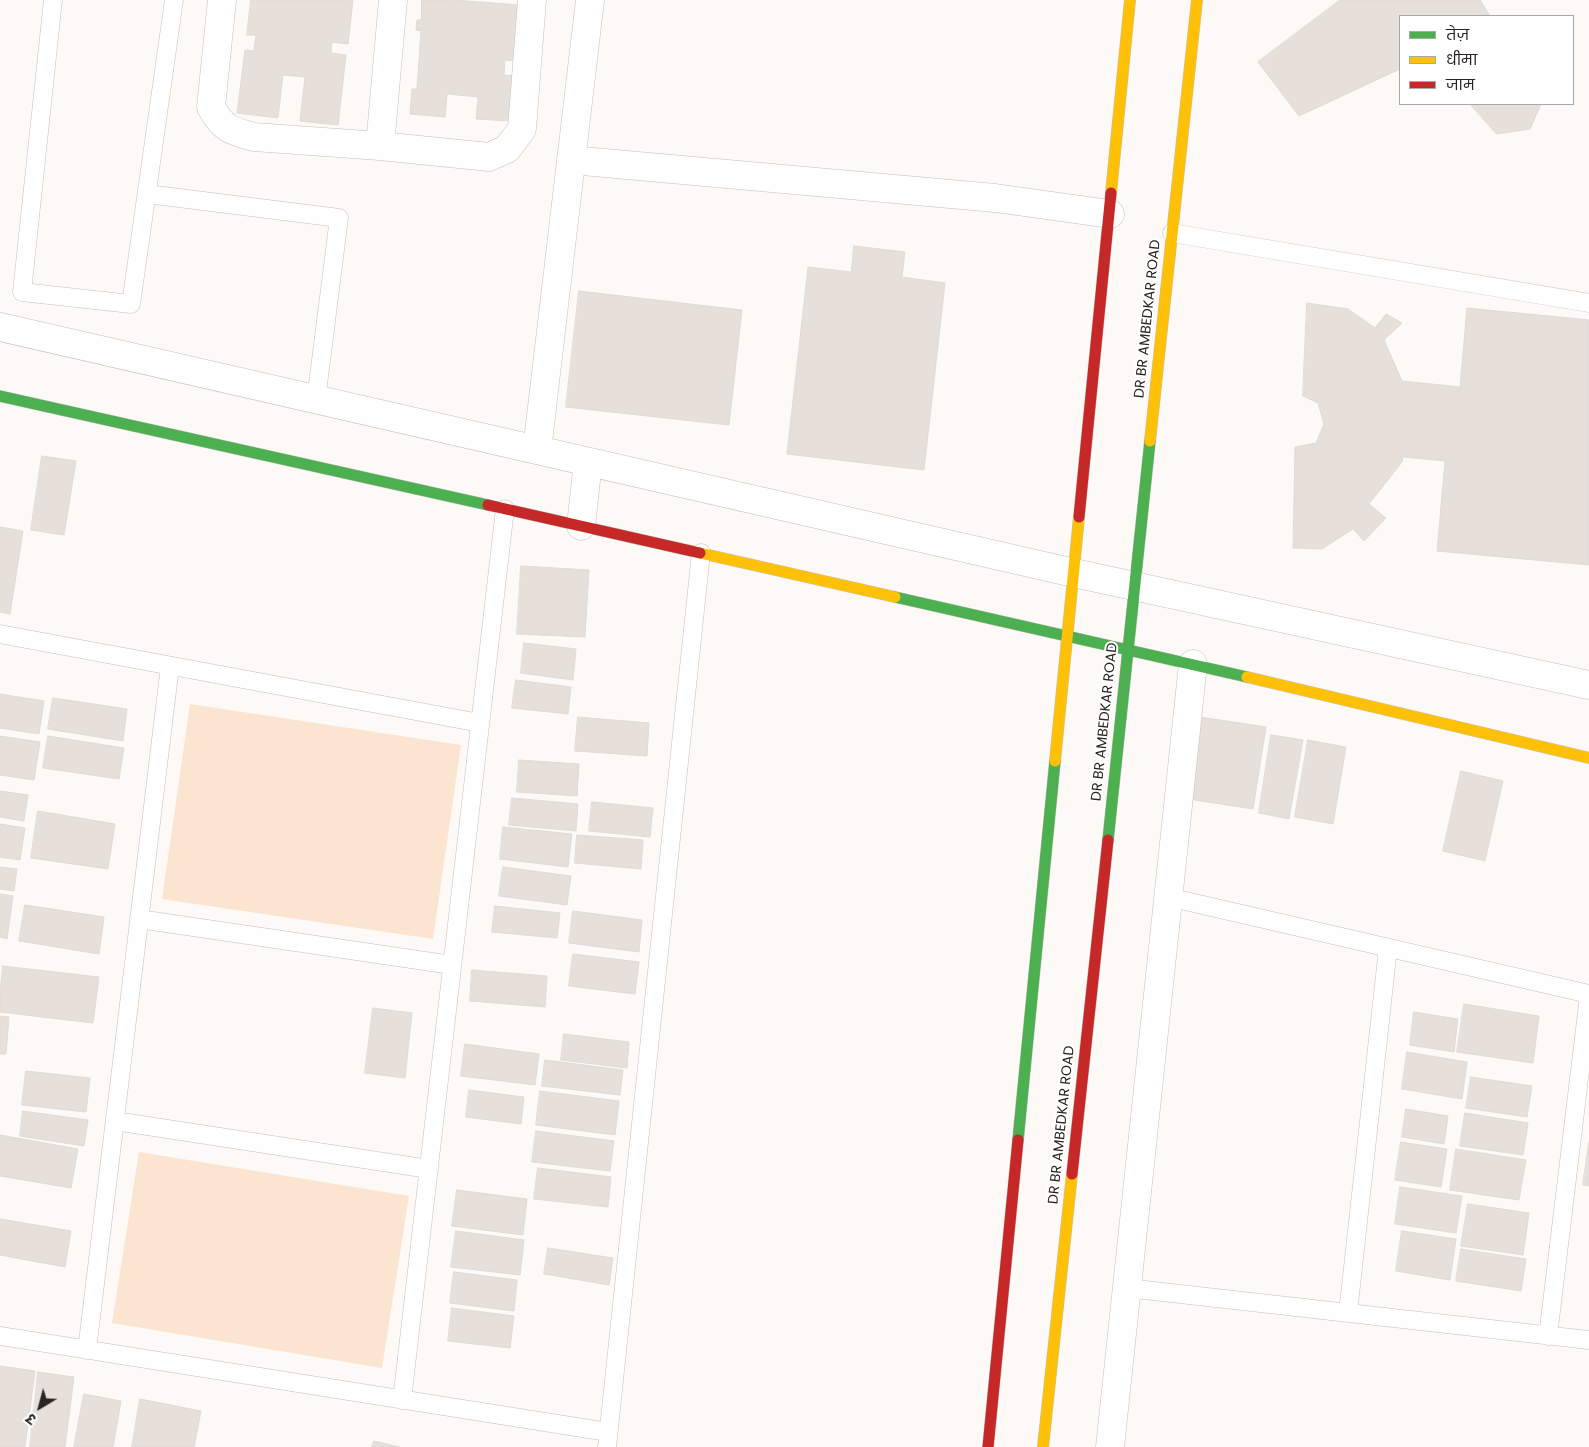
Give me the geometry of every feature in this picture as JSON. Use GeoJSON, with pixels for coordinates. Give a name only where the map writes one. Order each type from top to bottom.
{"type":"FeatureCollection","features":[{"type":"Feature","properties":{"kind":"street"},"geometry":{"type":"LineString","coordinates":[[222,0],[211,107],[219,121],[235,132],[254,137],[380,146],[488,157],[507,149],[522,129],[532,0]]}},
{"type":"Feature","properties":{"kind":"street"},"geometry":{"type":"LineString","coordinates":[[380,146],[394,0]]}},
{"type":"Feature","properties":{"kind":"street"},"geometry":{"type":"LineString","coordinates":[[538,450],[590,0]]}},
{"type":"Feature","properties":{"kind":"street"},"geometry":{"type":"LineString","coordinates":[[988,1447],[1130,0]]}},
{"type":"Feature","properties":{"kind":"street","name":"DR BR AMBEDKAR ROAD"},"geometry":{"type":"LineString","coordinates":[[1043,1447],[1197,0]]}},
{"type":"Feature","properties":{"kind":"street"},"geometry":{"type":"LineString","coordinates":[[572,160],[995,198],[1110,214]]}},
{"type":"Feature","properties":{"kind":"street"},"geometry":{"type":"LineString","coordinates":[[0,327],[1074,573],[1589,686]]}},
{"type":"Feature","properties":{"kind":"street"},"geometry":{"type":"LineString","coordinates":[[0,396],[1068,635],[1589,758]]}},
{"type":"Feature","properties":{"kind":"street"},"geometry":{"type":"LineString","coordinates":[[581,526],[588,462]]}},
{"type":"Feature","properties":{"kind":"street"},"geometry":{"type":"LineString","coordinates":[[1110,1447],[1193,664]]}},
{"type":"Feature","properties":{"kind":"lane"},"geometry":{"type":"LineString","coordinates":[[53,0],[22,292],[131,304],[174,0]]}},
{"type":"Feature","properties":{"kind":"lane"},"geometry":{"type":"LineString","coordinates":[[147,194],[338,218],[316,400]]}},
{"type":"Feature","properties":{"kind":"lane"},"geometry":{"type":"LineString","coordinates":[[1172,233],[1589,303]]}},
{"type":"Feature","properties":{"kind":"lane"},"geometry":{"type":"LineString","coordinates":[[402,1400],[505,510]]}},
{"type":"Feature","properties":{"kind":"lane"},"geometry":{"type":"LineString","coordinates":[[0,1336],[402,1400],[608,1440],[701,553]]}},
{"type":"Feature","properties":{"kind":"lane"},"geometry":{"type":"LineString","coordinates":[[0,634],[480,723]]}},
{"type":"Feature","properties":{"kind":"lane"},"geometry":{"type":"LineString","coordinates":[[87,1350],[170,666]]}},
{"type":"Feature","properties":{"kind":"lane"},"geometry":{"type":"LineString","coordinates":[[1168,897],[1589,995],[1548,1336]]}},
{"type":"Feature","properties":{"kind":"lane"},"geometry":{"type":"LineString","coordinates":[[140,919],[452,964]]}},
{"type":"Feature","properties":{"kind":"lane"},"geometry":{"type":"LineString","coordinates":[[1348,1314],[1388,948]]}},
{"type":"Feature","properties":{"kind":"lane"},"geometry":{"type":"LineString","coordinates":[[115,1121],[429,1169]]}},
{"type":"Feature","properties":{"kind":"lane"},"geometry":{"type":"LineString","coordinates":[[1127,1288],[1589,1340]]}},
{"type":"Feature","properties":{"kind":"shaded area"},"geometry":{"type":"Polygon","coordinates":[[[190,704],[461,745],[433,939],[162,899],[190,704]]]}},
{"type":"Feature","properties":{"kind":"shaded area"},"geometry":{"type":"Polygon","coordinates":[[[139,1152],[409,1196],[382,1368],[112,1323],[139,1152]]]}},
{"type":"Feature","properties":{"kind":"building"},"geometry":{"type":"Polygon","coordinates":[[[251,0],[353,0],[348,44],[332,42],[331,53],[346,55],[338,125],[300,121],[305,77],[283,75],[278,118],[237,113],[245,50],[254,51],[256,35],[247,35],[251,0]]]}},
{"type":"Feature","properties":{"kind":"building"},"geometry":{"type":"Polygon","coordinates":[[[422,0],[453,0],[520,5],[516,61],[505,60],[504,75],[515,76],[511,121],[476,119],[478,97],[447,94],[445,117],[410,114],[412,89],[417,89],[421,31],[416,30],[417,20],[421,20],[422,0]]]}},
{"type":"Feature","properties":{"kind":"building"},"geometry":{"type":"Polygon","coordinates":[[[1340,0],[1480,0],[1489,15],[1399,15],[1399,69],[1299,116],[1258,62],[1340,0]]]}},
{"type":"Feature","properties":{"kind":"building"},"geometry":{"type":"Polygon","coordinates":[[[1471,105],[1541,105],[1530,129],[1497,134],[1471,105]]]}},
{"type":"Feature","properties":{"kind":"building"},"geometry":{"type":"Polygon","coordinates":[[[854,246],[905,252],[902,277],[945,283],[924,470],[787,454],[808,267],[851,272],[854,246]]]}},
{"type":"Feature","properties":{"kind":"building"},"geometry":{"type":"Polygon","coordinates":[[[579,291],[742,310],[729,425],[566,407],[579,291]]]}},
{"type":"Feature","properties":{"kind":"building"},"geometry":{"type":"Polygon","coordinates":[[[1307,303],[1348,309],[1375,328],[1386,314],[1402,323],[1384,340],[1402,381],[1460,387],[1467,308],[1589,320],[1589,565],[1437,551],[1445,461],[1403,457],[1402,462],[1369,504],[1386,518],[1364,541],[1353,529],[1322,549],[1293,548],[1295,447],[1316,443],[1324,424],[1318,403],[1303,396],[1307,303]]]}},
{"type":"Feature","properties":{"kind":"building"},"geometry":{"type":"Polygon","coordinates":[[[42,456],[76,461],[64,535],[31,530],[42,456]]]}},
{"type":"Feature","properties":{"kind":"building"},"geometry":{"type":"Polygon","coordinates":[[[0,527],[23,531],[10,614],[0,612],[0,527]]]}},
{"type":"Feature","properties":{"kind":"building"},"geometry":{"type":"Polygon","coordinates":[[[521,566],[589,570],[585,637],[517,634],[521,566]]]}},
{"type":"Feature","properties":{"kind":"building"},"geometry":{"type":"Polygon","coordinates":[[[524,643],[576,649],[573,680],[521,673],[524,643]]]}},
{"type":"Feature","properties":{"kind":"building"},"geometry":{"type":"Polygon","coordinates":[[[516,680],[571,687],[568,714],[512,708],[516,680]]]}},
{"type":"Feature","properties":{"kind":"building"},"geometry":{"type":"Polygon","coordinates":[[[0,694],[44,701],[39,734],[0,728],[0,694]]]}},
{"type":"Feature","properties":{"kind":"building"},"geometry":{"type":"Polygon","coordinates":[[[53,698],[127,709],[123,741],[48,729],[53,698]]]}},
{"type":"Feature","properties":{"kind":"building"},"geometry":{"type":"Polygon","coordinates":[[[578,717],[649,723],[647,756],[575,751],[578,717]]]}},
{"type":"Feature","properties":{"kind":"building"},"geometry":{"type":"Polygon","coordinates":[[[1200,717],[1266,727],[1253,809],[1188,799],[1200,717]]]}},
{"type":"Feature","properties":{"kind":"building"},"geometry":{"type":"Polygon","coordinates":[[[1271,735],[1303,740],[1289,819],[1259,813],[1271,735]]]}},
{"type":"Feature","properties":{"kind":"building"},"geometry":{"type":"Polygon","coordinates":[[[0,736],[40,742],[34,780],[0,775],[0,736]]]}},
{"type":"Feature","properties":{"kind":"building"},"geometry":{"type":"Polygon","coordinates":[[[48,736],[124,748],[119,779],[43,768],[48,736]]]}},
{"type":"Feature","properties":{"kind":"building"},"geometry":{"type":"Polygon","coordinates":[[[1308,740],[1346,747],[1333,824],[1295,817],[1308,740]]]}},
{"type":"Feature","properties":{"kind":"building"},"geometry":{"type":"Polygon","coordinates":[[[519,760],[579,764],[577,796],[517,792],[519,760]]]}},
{"type":"Feature","properties":{"kind":"building"},"geometry":{"type":"Polygon","coordinates":[[[1461,771],[1503,781],[1485,861],[1443,851],[1461,771]]]}},
{"type":"Feature","properties":{"kind":"building"},"geometry":{"type":"Polygon","coordinates":[[[0,791],[28,795],[24,821],[0,817],[0,791]]]}},
{"type":"Feature","properties":{"kind":"building"},"geometry":{"type":"Polygon","coordinates":[[[512,798],[578,804],[576,831],[509,825],[512,798]]]}},
{"type":"Feature","properties":{"kind":"building"},"geometry":{"type":"Polygon","coordinates":[[[592,802],[653,808],[650,837],[589,831],[592,802]]]}},
{"type":"Feature","properties":{"kind":"building"},"geometry":{"type":"Polygon","coordinates":[[[38,811],[115,824],[108,869],[31,858],[38,811]]]}},
{"type":"Feature","properties":{"kind":"building"},"geometry":{"type":"Polygon","coordinates":[[[0,824],[25,828],[20,860],[0,857],[0,824]]]}},
{"type":"Feature","properties":{"kind":"building"},"geometry":{"type":"Polygon","coordinates":[[[503,827],[572,834],[568,867],[500,859],[503,827]]]}},
{"type":"Feature","properties":{"kind":"building"},"geometry":{"type":"Polygon","coordinates":[[[577,835],[643,840],[641,869],[575,863],[577,835]]]}},
{"type":"Feature","properties":{"kind":"building"},"geometry":{"type":"Polygon","coordinates":[[[0,867],[17,869],[14,891],[0,889],[0,867]]]}},
{"type":"Feature","properties":{"kind":"building"},"geometry":{"type":"Polygon","coordinates":[[[503,867],[571,876],[567,905],[499,896],[503,867]]]}},
{"type":"Feature","properties":{"kind":"building"},"geometry":{"type":"Polygon","coordinates":[[[0,894],[13,896],[7,939],[0,937],[0,894]]]}},
{"type":"Feature","properties":{"kind":"building"},"geometry":{"type":"Polygon","coordinates":[[[25,905],[104,917],[99,954],[19,941],[25,905]]]}},
{"type":"Feature","properties":{"kind":"building"},"geometry":{"type":"Polygon","coordinates":[[[495,906],[560,913],[557,938],[492,932],[495,906]]]}},
{"type":"Feature","properties":{"kind":"building"},"geometry":{"type":"Polygon","coordinates":[[[573,911],[642,920],[639,952],[569,943],[573,911]]]}},
{"type":"Feature","properties":{"kind":"building"},"geometry":{"type":"Polygon","coordinates":[[[573,954],[639,962],[635,994],[569,986],[573,954]]]}},
{"type":"Feature","properties":{"kind":"building"},"geometry":{"type":"Polygon","coordinates":[[[3,966],[99,977],[93,1023],[0,1012],[3,966]]]}},
{"type":"Feature","properties":{"kind":"building"},"geometry":{"type":"Polygon","coordinates":[[[472,970],[547,976],[545,1007],[470,1001],[472,970]]]}},
{"type":"Feature","properties":{"kind":"building"},"geometry":{"type":"Polygon","coordinates":[[[1464,1004],[1539,1016],[1533,1063],[1457,1052],[1464,1004]]]}},
{"type":"Feature","properties":{"kind":"building"},"geometry":{"type":"Polygon","coordinates":[[[373,1008],[412,1013],[405,1078],[365,1073],[373,1008]]]}},
{"type":"Feature","properties":{"kind":"building"},"geometry":{"type":"Polygon","coordinates":[[[1414,1012],[1458,1019],[1454,1052],[1410,1045],[1414,1012]]]}},
{"type":"Feature","properties":{"kind":"building"},"geometry":{"type":"Polygon","coordinates":[[[0,1016],[9,1017],[6,1054],[0,1054],[0,1016]]]}},
{"type":"Feature","properties":{"kind":"building"},"geometry":{"type":"Polygon","coordinates":[[[564,1034],[629,1042],[627,1068],[561,1060],[564,1034]]]}},
{"type":"Feature","properties":{"kind":"building"},"geometry":{"type":"Polygon","coordinates":[[[465,1044],[539,1054],[535,1085],[461,1076],[465,1044]]]}},
{"type":"Feature","properties":{"kind":"building"},"geometry":{"type":"Polygon","coordinates":[[[1407,1052],[1467,1062],[1462,1099],[1402,1089],[1407,1052]]]}},
{"type":"Feature","properties":{"kind":"building"},"geometry":{"type":"Polygon","coordinates":[[[545,1060],[623,1070],[620,1095],[542,1086],[545,1060]]]}},
{"type":"Feature","properties":{"kind":"building"},"geometry":{"type":"Polygon","coordinates":[[[26,1071],[90,1078],[86,1112],[22,1105],[26,1071]]]}},
{"type":"Feature","properties":{"kind":"building"},"geometry":{"type":"Polygon","coordinates":[[[1471,1077],[1532,1086],[1527,1117],[1466,1108],[1471,1077]]]}},
{"type":"Feature","properties":{"kind":"building"},"geometry":{"type":"Polygon","coordinates":[[[469,1090],[524,1097],[521,1124],[466,1117],[469,1090]]]}},
{"type":"Feature","properties":{"kind":"building"},"geometry":{"type":"Polygon","coordinates":[[[540,1091],[619,1101],[615,1135],[536,1125],[540,1091]]]}},
{"type":"Feature","properties":{"kind":"building"},"geometry":{"type":"Polygon","coordinates":[[[1406,1109],[1448,1116],[1444,1144],[1402,1137],[1406,1109]]]}},
{"type":"Feature","properties":{"kind":"building"},"geometry":{"type":"Polygon","coordinates":[[[23,1111],[88,1120],[84,1146],[20,1136],[23,1111]]]}},
{"type":"Feature","properties":{"kind":"building"},"geometry":{"type":"Polygon","coordinates":[[[1465,1113],[1528,1123],[1523,1155],[1460,1146],[1465,1113]]]}},
{"type":"Feature","properties":{"kind":"building"},"geometry":{"type":"Polygon","coordinates":[[[536,1131],[614,1141],[610,1171],[532,1162],[536,1131]]]}},
{"type":"Feature","properties":{"kind":"building"},"geometry":{"type":"Polygon","coordinates":[[[0,1135],[78,1149],[71,1188],[0,1176],[0,1135]]]}},
{"type":"Feature","properties":{"kind":"building"},"geometry":{"type":"Polygon","coordinates":[[[1401,1142],[1447,1149],[1441,1187],[1395,1180],[1401,1142]]]}},
{"type":"Feature","properties":{"kind":"building"},"geometry":{"type":"Polygon","coordinates":[[[1589,1142],[1589,1186],[1583,1185],[1589,1142]]]}},
{"type":"Feature","properties":{"kind":"building"},"geometry":{"type":"Polygon","coordinates":[[[1456,1149],[1526,1160],[1519,1200],[1450,1190],[1456,1149]]]}},
{"type":"Feature","properties":{"kind":"building"},"geometry":{"type":"Polygon","coordinates":[[[538,1168],[611,1177],[608,1207],[534,1199],[538,1168]]]}},
{"type":"Feature","properties":{"kind":"building"},"geometry":{"type":"Polygon","coordinates":[[[1400,1187],[1462,1196],[1456,1233],[1395,1224],[1400,1187]]]}},
{"type":"Feature","properties":{"kind":"building"},"geometry":{"type":"Polygon","coordinates":[[[457,1190],[527,1199],[523,1235],[452,1226],[457,1190]]]}},
{"type":"Feature","properties":{"kind":"building"},"geometry":{"type":"Polygon","coordinates":[[[1468,1204],[1529,1213],[1523,1255],[1461,1246],[1468,1204]]]}},
{"type":"Feature","properties":{"kind":"building"},"geometry":{"type":"Polygon","coordinates":[[[0,1219],[71,1231],[65,1267],[0,1255],[0,1219]]]}},
{"type":"Feature","properties":{"kind":"building"},"geometry":{"type":"Polygon","coordinates":[[[456,1231],[524,1240],[520,1275],[451,1267],[456,1231]]]}},
{"type":"Feature","properties":{"kind":"building"},"geometry":{"type":"Polygon","coordinates":[[[1402,1231],[1456,1239],[1450,1280],[1396,1271],[1402,1231]]]}},
{"type":"Feature","properties":{"kind":"building"},"geometry":{"type":"Polygon","coordinates":[[[548,1248],[613,1258],[609,1285],[544,1274],[548,1248]]]}},
{"type":"Feature","properties":{"kind":"building"},"geometry":{"type":"Polygon","coordinates":[[[1461,1249],[1526,1259],[1521,1291],[1456,1281],[1461,1249]]]}},
{"type":"Feature","properties":{"kind":"building"},"geometry":{"type":"Polygon","coordinates":[[[454,1272],[517,1280],[514,1311],[450,1303],[454,1272]]]}},
{"type":"Feature","properties":{"kind":"building"},"geometry":{"type":"Polygon","coordinates":[[[452,1308],[514,1316],[510,1348],[448,1341],[452,1308]]]}},
{"type":"Feature","properties":{"kind":"building"},"geometry":{"type":"Polygon","coordinates":[[[0,1366],[35,1371],[25,1447],[0,1447],[0,1366]]]}},
{"type":"Feature","properties":{"kind":"building"},"geometry":{"type":"Polygon","coordinates":[[[38,1372],[74,1377],[65,1447],[30,1447],[38,1372]]]}},
{"type":"Feature","properties":{"kind":"building"},"geometry":{"type":"Polygon","coordinates":[[[84,1394],[121,1401],[113,1447],[74,1447],[84,1394]]]}},
{"type":"Feature","properties":{"kind":"building"},"geometry":{"type":"Polygon","coordinates":[[[140,1399],[201,1411],[194,1447],[132,1447],[140,1399]]]}},
{"type":"Feature","properties":{"kind":"building"},"geometry":{"type":"Polygon","coordinates":[[[374,1441],[400,1447],[372,1447],[374,1441]]]}},
{"type":"Feature","properties":{"kind":"traffic: fast"},"geometry":{"type":"LineString","coordinates":[[0,396],[488,505]]}},
{"type":"Feature","properties":{"kind":"traffic: fast"},"geometry":{"type":"LineString","coordinates":[[1108,840],[1150,441]]}},
{"type":"Feature","properties":{"kind":"traffic: fast"},"geometry":{"type":"LineString","coordinates":[[895,597],[1247,677]]}},
{"type":"Feature","properties":{"kind":"traffic: fast"},"geometry":{"type":"LineString","coordinates":[[1018,1140],[1055,761]]}},
{"type":"Feature","properties":{"kind":"traffic: slow"},"geometry":{"type":"LineString","coordinates":[[1111,193],[1130,0]]}},
{"type":"Feature","properties":{"kind":"traffic: slow"},"geometry":{"type":"LineString","coordinates":[[1150,441],[1197,0]]}},
{"type":"Feature","properties":{"kind":"traffic: slow"},"geometry":{"type":"LineString","coordinates":[[1055,761],[1079,517]]}},
{"type":"Feature","properties":{"kind":"traffic: slow"},"geometry":{"type":"LineString","coordinates":[[700,553],[895,597]]}},
{"type":"Feature","properties":{"kind":"traffic: slow"},"geometry":{"type":"LineString","coordinates":[[1247,677],[1589,758]]}},
{"type":"Feature","properties":{"kind":"traffic: slow"},"geometry":{"type":"LineString","coordinates":[[1043,1447],[1072,1174]]}},
{"type":"Feature","properties":{"kind":"traffic: jam"},"geometry":{"type":"LineString","coordinates":[[1079,517],[1111,193]]}},
{"type":"Feature","properties":{"kind":"traffic: jam"},"geometry":{"type":"LineString","coordinates":[[488,505],[700,553]]}},
{"type":"Feature","properties":{"kind":"traffic: jam"},"geometry":{"type":"LineString","coordinates":[[1072,1174],[1108,840]]}},
{"type":"Feature","properties":{"kind":"traffic: jam"},"geometry":{"type":"LineString","coordinates":[[988,1447],[1018,1140]]}}]}
